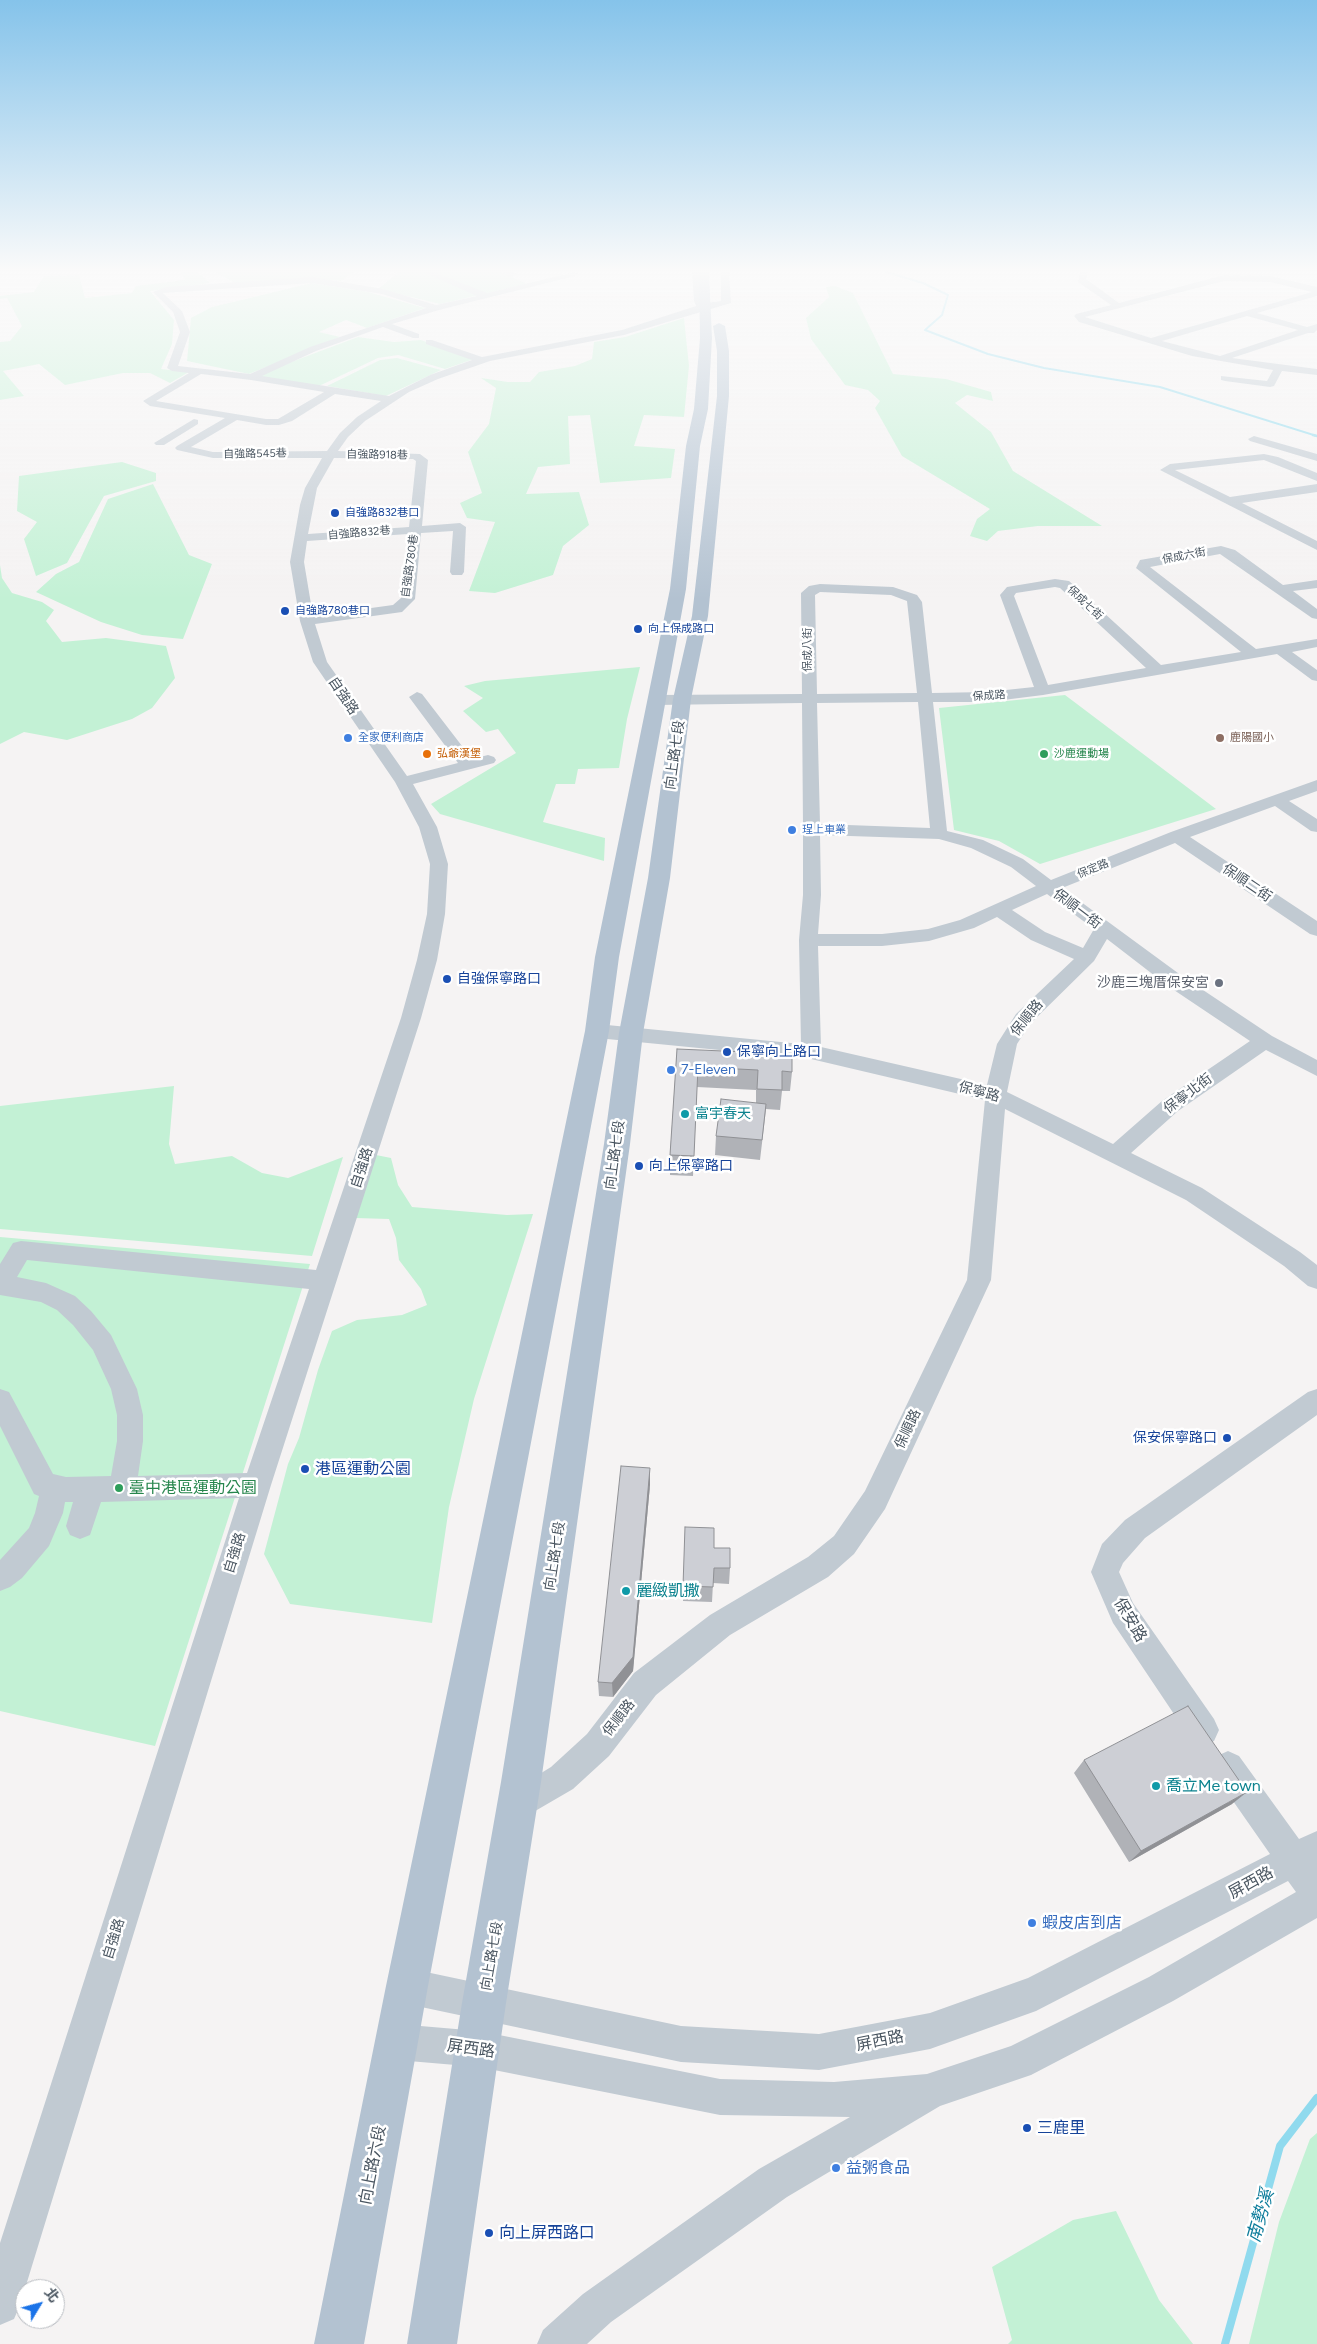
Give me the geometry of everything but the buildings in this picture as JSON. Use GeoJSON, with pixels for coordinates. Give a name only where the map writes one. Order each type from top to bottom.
{"type":"FeatureCollection","features":[{"type":"Feature","properties":{"kind":"main road","name":"向上路七段"},"geometry":{"type":"LineString","coordinates":[[407,1986],[597,1031],[607,957],[633,831],[678,589],[693,446],[701,409],[703,381]]}},
{"type":"Feature","properties":{"kind":"main road","name":"向上路七段"},"geometry":{"type":"LineString","coordinates":[[484,2003],[518,1805],[616,1154],[631,1033],[659,878],[682,699],[700,616],[724,381]]}},
{"type":"Feature","properties":{"kind":"main road","name":"向上路六段"},"geometry":{"type":"LineString","coordinates":[[339,2344],[407,1986]]}},
{"type":"Feature","properties":{"kind":"main road"},"geometry":{"type":"LineString","coordinates":[[432,2344],[484,2003]]}},
{"type":"Feature","properties":{"kind":"street"},"geometry":{"type":"LineString","coordinates":[[182,381],[148,401],[150,403],[266,422],[279,422],[288,419],[334,390]]}},
{"type":"Feature","properties":{"kind":"street"},"geometry":{"type":"LineString","coordinates":[[279,381],[388,399]]}},
{"type":"Feature","properties":{"kind":"street","name":"自強路"},"geometry":{"type":"LineString","coordinates":[[0,2305],[257,1485],[411,1018],[427,960],[436,914],[439,864],[428,827],[403,782],[320,662],[307,621],[300,589],[297,562],[306,505],[312,488],[330,454],[344,435],[361,419],[388,399],[425,381]]}},
{"type":"Feature","properties":{"kind":"street"},"geometry":{"type":"LineString","coordinates":[[1250,381],[1270,384],[1272,381]]}},
{"type":"Feature","properties":{"kind":"street"},"geometry":{"type":"LineString","coordinates":[[160,443],[210,413]]}},
{"type":"Feature","properties":{"kind":"street","name":"自強路545巷"},"geometry":{"type":"LineString","coordinates":[[235,417],[181,448],[213,455],[330,454]]}},
{"type":"Feature","properties":{"kind":"street"},"geometry":{"type":"LineString","coordinates":[[1254,439],[1317,458]]}},
{"type":"Feature","properties":{"kind":"street","name":"自強路918巷"},"geometry":{"type":"LineString","coordinates":[[330,454],[416,456],[422,460]]}},
{"type":"Feature","properties":{"kind":"street"},"geometry":{"type":"LineString","coordinates":[[1317,477],[1274,459],[1264,457],[1166,468],[1168,472],[1317,546]]}},
{"type":"Feature","properties":{"kind":"street","name":"自強路780巷"},"geometry":{"type":"LineString","coordinates":[[307,621],[397,608],[408,599],[422,460]]}},
{"type":"Feature","properties":{"kind":"street"},"geometry":{"type":"LineString","coordinates":[[1228,501],[1317,488]]}},
{"type":"Feature","properties":{"kind":"street","name":"自強路832巷"},"geometry":{"type":"LineString","coordinates":[[301,538],[416,528],[460,527],[457,572]]}},
{"type":"Feature","properties":{"kind":"street"},"geometry":{"type":"LineString","coordinates":[[1302,537],[1317,535]]}},
{"type":"Feature","properties":{"kind":"street","name":"保成六街"},"geometry":{"type":"LineString","coordinates":[[1253,654],[1143,568],[1145,563],[1221,550],[1230,553],[1317,614]]}},
{"type":"Feature","properties":{"kind":"street","name":"保成七街"},"geometry":{"type":"LineString","coordinates":[[1043,690],[1007,595],[1012,590],[1056,583],[1064,584],[1158,671]]}},
{"type":"Feature","properties":{"kind":"street"},"geometry":{"type":"LineString","coordinates":[[1282,589],[1317,584]]}},
{"type":"Feature","properties":{"kind":"street","name":"保成八街"},"geometry":{"type":"LineString","coordinates":[[811,1052],[808,940],[812,895],[808,593],[820,588],[894,592],[912,598],[916,602],[939,834]]}},
{"type":"Feature","properties":{"kind":"street","name":"保成路"},"geometry":{"type":"LineString","coordinates":[[656,700],[987,697],[1043,690],[1317,643]]}},
{"type":"Feature","properties":{"kind":"street"},"geometry":{"type":"LineString","coordinates":[[1280,650],[1317,677]]}},
{"type":"Feature","properties":{"kind":"street"},"geometry":{"type":"LineString","coordinates":[[417,697],[467,764]]}},
{"type":"Feature","properties":{"kind":"street"},"geometry":{"type":"LineString","coordinates":[[403,782],[488,760]]}},
{"type":"Feature","properties":{"kind":"street","name":"保定路"},"geometry":{"type":"LineString","coordinates":[[808,940],[882,940],[929,935],[967,924],[1048,887],[1177,836],[1317,785]]}},
{"type":"Feature","properties":{"kind":"street"},"geometry":{"type":"LineString","coordinates":[[1277,800],[1317,827]]}},
{"type":"Feature","properties":{"kind":"street","name":"保順一街"},"geometry":{"type":"LineString","coordinates":[[810,829],[939,834],[977,844],[1017,863],[1175,981],[1265,1041],[1317,1069]]}},
{"type":"Feature","properties":{"kind":"street","name":"保順二街"},"geometry":{"type":"LineString","coordinates":[[1177,836],[1317,930]]}},
{"type":"Feature","properties":{"kind":"street"},"geometry":{"type":"LineString","coordinates":[[999,910],[1038,936],[1087,956]]}},
{"type":"Feature","properties":{"kind":"street","name":"保順路"},"geometry":{"type":"LineString","coordinates":[[518,1805],[562,1778],[598,1745],[645,1684],[720,1625],[818,1567],[844,1546],[875,1500],[979,1280],[996,1095],[1007,1044],[1017,1027],[1050,991],[1087,956],[1104,928]]}},
{"type":"Feature","properties":{"kind":"street","name":"保寧路"},"geometry":{"type":"LineString","coordinates":[[597,1031],[811,1052],[996,1095],[1194,1194],[1292,1259],[1317,1279]]}},
{"type":"Feature","properties":{"kind":"street","name":"保寧北街"},"geometry":{"type":"LineString","coordinates":[[1115,1154],[1170,1106],[1265,1041]]}},
{"type":"Feature","properties":{"kind":"street"},"geometry":{"type":"LineString","coordinates":[[123,1488],[130,1441],[130,1415],[124,1389],[102,1343],[82,1318],[66,1303],[46,1293],[0,1285],[21,1250],[324,1281]]}},
{"type":"Feature","properties":{"kind":"street"},"geometry":{"type":"LineString","coordinates":[[0,1400],[44,1485],[66,1490],[257,1485]]}},
{"type":"Feature","properties":{"kind":"street","name":"保安路"},"geometry":{"type":"LineString","coordinates":[[1317,1400],[1135,1529],[1112,1554],[1105,1572],[1123,1613],[1305,1854],[1317,1893]]}},
{"type":"Feature","properties":{"kind":"street"},"geometry":{"type":"LineString","coordinates":[[0,1577],[12,1568],[40,1536],[49,1513],[54,1487]]}},
{"type":"Feature","properties":{"kind":"street"},"geometry":{"type":"LineString","coordinates":[[80,1526],[91,1489]]}},
{"type":"Feature","properties":{"kind":"street","name":"屏西路"},"geometry":{"type":"LineString","coordinates":[[407,1986],[681,2044],[819,2052],[930,2031],[1036,1993],[1305,1854]]}},
{"type":"Feature","properties":{"kind":"street","name":"屏西路"},"geometry":{"type":"LineString","coordinates":[[557,2344],[597,2308],[773,2183],[931,2091],[1018,2062],[1161,1989],[1317,1899]]}},
{"type":"Feature","properties":{"kind":"street","name":"屏西路"},"geometry":{"type":"LineString","coordinates":[[397,2042],[478,2049],[720,2097],[834,2100],[931,2091]]}},
{"type":"Feature","properties":{"kind":"green space"},"geometry":{"type":"Polygon","coordinates":[[[0,381],[12,381],[24,396],[0,400],[0,381]]]}},
{"type":"Feature","properties":{"kind":"green space"},"geometry":{"type":"Polygon","coordinates":[[[61,381],[82,381],[65,385],[61,381]]]}},
{"type":"Feature","properties":{"kind":"green space"},"geometry":{"type":"Polygon","coordinates":[[[284,381],[329,381],[319,386],[284,381]]]}},
{"type":"Feature","properties":{"kind":"green space"},"geometry":{"type":"Polygon","coordinates":[[[336,381],[417,381],[386,396],[327,386],[336,381]]]}},
{"type":"Feature","properties":{"kind":"green space"},"geometry":{"type":"Polygon","coordinates":[[[486,381],[687,381],[684,417],[644,415],[634,446],[675,449],[671,478],[600,483],[590,415],[568,416],[570,464],[538,467],[526,494],[579,492],[589,525],[563,546],[553,575],[495,593],[469,591],[495,522],[467,518],[460,503],[482,493],[468,452],[489,424],[496,388],[486,381]]]}},
{"type":"Feature","properties":{"kind":"green space"},"geometry":{"type":"Polygon","coordinates":[[[842,381],[954,381],[991,392],[993,401],[967,395],[955,403],[991,432],[1013,471],[1102,526],[1038,526],[998,531],[987,541],[970,536],[977,519],[990,509],[902,456],[875,408],[880,401],[868,390],[845,385],[842,381]]]}},
{"type":"Feature","properties":{"kind":"green space"},"geometry":{"type":"Polygon","coordinates":[[[122,462],[156,473],[156,481],[104,496],[67,563],[36,576],[24,539],[37,522],[17,511],[19,476],[122,462]]]}},
{"type":"Feature","properties":{"kind":"green space"},"geometry":{"type":"Polygon","coordinates":[[[153,484],[189,555],[212,564],[183,639],[142,635],[101,622],[36,592],[56,574],[79,562],[108,499],[153,484]]]}},
{"type":"Feature","properties":{"kind":"green space"},"geometry":{"type":"Polygon","coordinates":[[[0,565],[2,578],[12,593],[42,602],[54,610],[46,621],[62,642],[106,638],[166,646],[175,678],[152,708],[132,719],[67,740],[24,732],[0,744],[0,565]]]}},
{"type":"Feature","properties":{"kind":"green space"},"geometry":{"type":"Polygon","coordinates":[[[640,667],[627,719],[619,768],[578,769],[575,784],[556,784],[543,822],[605,838],[604,861],[440,814],[431,804],[516,753],[498,729],[486,732],[463,711],[483,698],[464,686],[485,681],[640,667]]]}},
{"type":"Feature","properties":{"kind":"green space","name":"沙鹿運動場"},"geometry":{"type":"Polygon","coordinates":[[[1065,695],[1216,809],[1040,864],[999,841],[954,830],[939,708],[1065,695]]]}},
{"type":"Feature","properties":{"kind":"green space"},"geometry":{"type":"Polygon","coordinates":[[[174,1086],[169,1144],[175,1164],[232,1156],[262,1173],[288,1178],[343,1157],[312,1256],[0,1229],[0,1106],[174,1086]]]}},
{"type":"Feature","properties":{"kind":"green space"},"geometry":{"type":"Polygon","coordinates":[[[376,1155],[391,1158],[398,1185],[412,1207],[507,1215],[533,1214],[474,1399],[449,1507],[432,1623],[290,1604],[264,1554],[288,1464],[299,1438],[318,1370],[332,1331],[357,1320],[402,1315],[427,1305],[421,1289],[399,1260],[396,1238],[389,1219],[355,1218],[376,1155]]]}},
{"type":"Feature","properties":{"kind":"green space","name":"臺中港區運動公園"},"geometry":{"type":"Polygon","coordinates":[[[0,1237],[310,1264],[155,1746],[0,1711],[0,1237]]]}},
{"type":"Feature","properties":{"kind":"green space"},"geometry":{"type":"Polygon","coordinates":[[[1317,2133],[1317,2344],[1249,2344],[1279,2222],[1310,2139],[1317,2133]]]}},
{"type":"Feature","properties":{"kind":"green space"},"geometry":{"type":"Polygon","coordinates":[[[1116,2211],[1159,2300],[1193,2344],[1008,2344],[1012,2340],[992,2267],[1073,2220],[1116,2211]]]}},
{"type":"Feature","properties":{"kind":"waterway","name":"南勢溪"},"geometry":{"type":"LineString","coordinates":[[1126,381],[1160,387],[1317,436],[1313,435]]}},
{"type":"Feature","properties":{"kind":"waterway","name":"南勢溪"},"geometry":{"type":"LineString","coordinates":[[1225,2344],[1280,2146],[1317,2098]]}},
{"type":"Feature","properties":{"kind":"place","name":"自強路832巷口"},"geometry":{"type":"Point","coordinates":[335,513]}},
{"type":"Feature","properties":{"kind":"place","name":"自強路780巷口"},"geometry":{"type":"Point","coordinates":[285,611]}},
{"type":"Feature","properties":{"kind":"place","name":"向上保成路口"},"geometry":{"type":"Point","coordinates":[638,629]}},
{"type":"Feature","properties":{"kind":"place","name":"全家便利商店"},"geometry":{"type":"Point","coordinates":[348,738]}},
{"type":"Feature","properties":{"kind":"place","name":"鹿陽國小"},"geometry":{"type":"Point","coordinates":[1220,738]}},
{"type":"Feature","properties":{"kind":"place","name":"弘爺漢堡"},"geometry":{"type":"Point","coordinates":[427,754]}},
{"type":"Feature","properties":{"kind":"place","name":"沙鹿運動場"},"geometry":{"type":"Point","coordinates":[1044,754]}},
{"type":"Feature","properties":{"kind":"place","name":"珵上車業"},"geometry":{"type":"Point","coordinates":[792,830]}},
{"type":"Feature","properties":{"kind":"place","name":"自強保寧路口"},"geometry":{"type":"Point","coordinates":[447,979]}},
{"type":"Feature","properties":{"kind":"place","name":"沙鹿三塊厝保安宮"},"geometry":{"type":"Point","coordinates":[1219,983]}},
{"type":"Feature","properties":{"kind":"place","name":"保寧向上路口"},"geometry":{"type":"Point","coordinates":[727,1052]}},
{"type":"Feature","properties":{"kind":"place","name":"7-Eleven"},"geometry":{"type":"Point","coordinates":[671,1070]}},
{"type":"Feature","properties":{"kind":"place","name":"富宇春天"},"geometry":{"type":"Point","coordinates":[685,1114]}},
{"type":"Feature","properties":{"kind":"place","name":"向上保寧路口"},"geometry":{"type":"Point","coordinates":[639,1166]}},
{"type":"Feature","properties":{"kind":"place","name":"保安保寧路口"},"geometry":{"type":"Point","coordinates":[1227,1438]}},
{"type":"Feature","properties":{"kind":"place","name":"港區運動公園"},"geometry":{"type":"Point","coordinates":[305,1469]}},
{"type":"Feature","properties":{"kind":"place","name":"臺中港區運動公園"},"geometry":{"type":"Point","coordinates":[119,1488]}},
{"type":"Feature","properties":{"kind":"place","name":"麗緻凱撒"},"geometry":{"type":"Point","coordinates":[626,1591]}},
{"type":"Feature","properties":{"kind":"place","name":"喬立Me town"},"geometry":{"type":"Point","coordinates":[1156,1786]}},
{"type":"Feature","properties":{"kind":"place","name":"蝦皮店到店"},"geometry":{"type":"Point","coordinates":[1032,1923]}},
{"type":"Feature","properties":{"kind":"place","name":"三鹿里"},"geometry":{"type":"Point","coordinates":[1027,2128]}},
{"type":"Feature","properties":{"kind":"place","name":"益粥食品"},"geometry":{"type":"Point","coordinates":[836,2168]}},
{"type":"Feature","properties":{"kind":"place","name":"向上屏西路口"},"geometry":{"type":"Point","coordinates":[489,2233]}}]}
